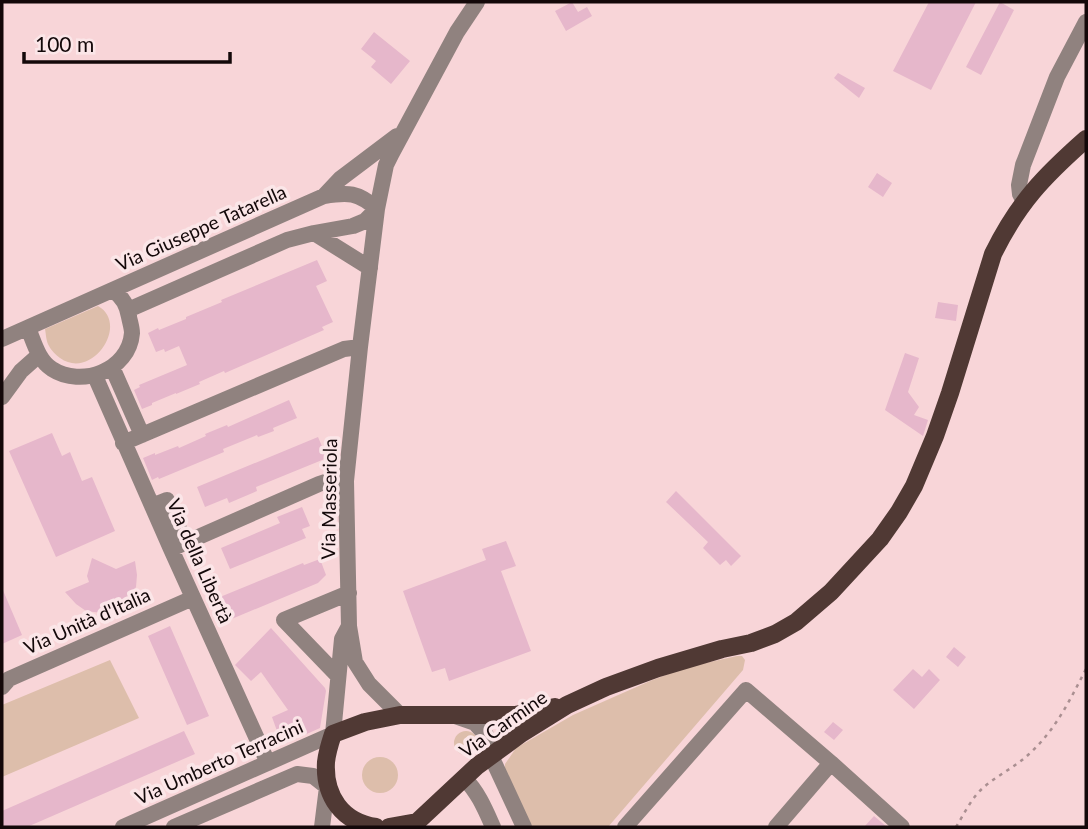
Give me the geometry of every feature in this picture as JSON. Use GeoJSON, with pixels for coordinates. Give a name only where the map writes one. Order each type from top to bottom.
{"type":"FeatureCollection","features":[{"type":"Feature","properties":{"kind":"main road"},"geometry":{"type":"LineString","coordinates":[[567,705],[658,668],[775,634],[815,607],[880,540],[914,486],[936,436],[993,254],[1007,226],[1050,171],[1086,139]]}},
{"type":"Feature","properties":{"kind":"main road","name":"Via Carmine"},"geometry":{"type":"LineString","coordinates":[[333,734],[365,722],[400,715],[515,715],[567,705]]}},
{"type":"Feature","properties":{"kind":"main road","name":"Via Carmine"},"geometry":{"type":"LineString","coordinates":[[414,824],[491,756],[567,705]]}},
{"type":"Feature","properties":{"kind":"main road","name":"Via Masseriola"},"geometry":{"type":"LineString","coordinates":[[327,787],[326,761],[333,734]]}},
{"type":"Feature","properties":{"kind":"main road"},"geometry":{"type":"LineString","coordinates":[[327,787],[336,804],[350,818],[365,826],[376,827]]}},
{"type":"Feature","properties":{"kind":"main road"},"geometry":{"type":"LineString","coordinates":[[389,827],[414,824]]}},
{"type":"Feature","properties":{"kind":"street","name":"Via Masseriola"},"geometry":{"type":"LineString","coordinates":[[333,734],[342,639],[349,626],[346,481],[377,209],[386,165],[457,32],[477,2]]}},
{"type":"Feature","properties":{"kind":"street"},"geometry":{"type":"LineString","coordinates":[[1024,202],[1019,185],[1023,165],[1057,77],[1086,22]]}},
{"type":"Feature","properties":{"kind":"street","name":"Via Giuseppe Tatarella"},"geometry":{"type":"LineString","coordinates":[[2,339],[324,197],[340,179],[402,132]]}},
{"type":"Feature","properties":{"kind":"street"},"geometry":{"type":"LineString","coordinates":[[128,310],[307,234],[365,221],[377,209],[355,194],[341,193],[324,197]]}},
{"type":"Feature","properties":{"kind":"street"},"geometry":{"type":"LineString","coordinates":[[291,211],[307,234],[370,268]]}},
{"type":"Feature","properties":{"kind":"street"},"geometry":{"type":"LineString","coordinates":[[28,328],[39,355],[52,369],[73,377],[95,376],[112,367],[126,351],[132,333],[128,310],[123,298],[114,289]]}},
{"type":"Feature","properties":{"kind":"street"},"geometry":{"type":"LineString","coordinates":[[123,443],[344,349],[360,347]]}},
{"type":"Feature","properties":{"kind":"street"},"geometry":{"type":"LineString","coordinates":[[2,397],[21,371],[39,355]]}},
{"type":"Feature","properties":{"kind":"street"},"geometry":{"type":"LineString","coordinates":[[112,367],[142,435]]}},
{"type":"Feature","properties":{"kind":"street","name":"Via della Libertà"},"geometry":{"type":"LineString","coordinates":[[95,376],[152,506],[178,546],[192,598],[268,763]]}},
{"type":"Feature","properties":{"kind":"street"},"geometry":{"type":"LineString","coordinates":[[178,546],[319,484],[346,481]]}},
{"type":"Feature","properties":{"kind":"street"},"geometry":{"type":"LineString","coordinates":[[338,676],[284,620],[349,593]]}},
{"type":"Feature","properties":{"kind":"street","name":"Via Unità d'Italia"},"geometry":{"type":"LineString","coordinates":[[2,687],[18,674],[192,598]]}},
{"type":"Feature","properties":{"kind":"street"},"geometry":{"type":"LineString","coordinates":[[349,626],[355,662],[369,684],[400,715]]}},
{"type":"Feature","properties":{"kind":"street"},"geometry":{"type":"LineString","coordinates":[[625,827],[746,690],[902,827]]}},
{"type":"Feature","properties":{"kind":"street"},"geometry":{"type":"LineString","coordinates":[[454,716],[475,723],[486,734],[491,756],[524,827]]}},
{"type":"Feature","properties":{"kind":"street","name":"Via Umberto Terracini"},"geometry":{"type":"LineString","coordinates":[[123,827],[333,734]]}},
{"type":"Feature","properties":{"kind":"street"},"geometry":{"type":"LineString","coordinates":[[776,827],[831,763]]}},
{"type":"Feature","properties":{"kind":"street"},"geometry":{"type":"LineString","coordinates":[[174,827],[297,774],[313,776],[327,787]]}},
{"type":"Feature","properties":{"kind":"street"},"geometry":{"type":"LineString","coordinates":[[464,778],[476,793],[493,827]]}},
{"type":"Feature","properties":{"kind":"street","name":"Via Masseriola"},"geometry":{"type":"LineString","coordinates":[[322,827],[327,787]]}},
{"type":"Feature","properties":{"kind":"path"},"geometry":{"type":"LineString","coordinates":[[956,827],[975,796],[1028,755],[1051,732],[1086,669]]}},
{"type":"Feature","properties":{"kind":"shaded area"},"geometry":{"type":"Polygon","coordinates":[[[98,306],[107,314],[110,325],[103,347],[95,356],[84,362],[72,363],[60,358],[49,346],[45,329],[98,306]]]}},
{"type":"Feature","properties":{"kind":"shaded area"},"geometry":{"type":"Polygon","coordinates":[[[742,656],[745,660],[743,670],[608,827],[532,827],[505,769],[505,764],[516,748],[573,715],[650,681],[687,667],[742,656]]]}},
{"type":"Feature","properties":{"kind":"shaded area"},"geometry":{"type":"Polygon","coordinates":[[[110,660],[139,718],[2,777],[2,705],[110,660]]]}},
{"type":"Feature","properties":{"kind":"shaded area"},"geometry":{"type":"Polygon","coordinates":[[[466,731],[475,734],[478,743],[475,752],[466,755],[457,752],[454,743],[457,734],[466,731]]]}},
{"type":"Feature","properties":{"kind":"shaded area"},"geometry":{"type":"Polygon","coordinates":[[[380,757],[393,762],[398,775],[393,788],[380,793],[367,788],[362,775],[367,762],[380,757]]]}},
{"type":"Feature","properties":{"kind":"building"},"geometry":{"type":"Polygon","coordinates":[[[572,2],[578,12],[587,7],[592,16],[566,31],[555,11],[572,2]]]}},
{"type":"Feature","properties":{"kind":"building"},"geometry":{"type":"Polygon","coordinates":[[[929,2],[976,2],[931,90],[893,71],[929,2]]]}},
{"type":"Feature","properties":{"kind":"building"},"geometry":{"type":"Polygon","coordinates":[[[1000,2],[1014,10],[981,75],[966,67],[1000,2]]]}},
{"type":"Feature","properties":{"kind":"building"},"geometry":{"type":"Polygon","coordinates":[[[374,32],[410,61],[391,84],[371,67],[376,61],[361,49],[374,32]]]}},
{"type":"Feature","properties":{"kind":"building"},"geometry":{"type":"Polygon","coordinates":[[[838,73],[865,88],[859,98],[834,78],[838,73]]]}},
{"type":"Feature","properties":{"kind":"building"},"geometry":{"type":"Polygon","coordinates":[[[877,173],[892,183],[883,197],[868,187],[877,173]]]}},
{"type":"Feature","properties":{"kind":"building"},"geometry":{"type":"Polygon","coordinates":[[[317,260],[327,281],[316,286],[333,322],[322,327],[324,330],[225,373],[224,371],[142,409],[134,390],[140,387],[139,385],[187,365],[179,346],[165,352],[164,349],[156,352],[148,333],[186,319],[222,302],[221,300],[317,260]]]}},
{"type":"Feature","properties":{"kind":"building"},"geometry":{"type":"Polygon","coordinates":[[[938,302],[958,305],[956,321],[935,318],[938,302]]]}},
{"type":"Feature","properties":{"kind":"building"},"geometry":{"type":"Polygon","coordinates":[[[905,353],[919,358],[908,392],[919,407],[914,415],[928,420],[923,436],[885,410],[905,353]]]}},
{"type":"Feature","properties":{"kind":"building"},"geometry":{"type":"Polygon","coordinates":[[[289,400],[297,418],[273,428],[274,431],[258,437],[257,435],[223,449],[224,452],[152,480],[143,458],[178,446],[179,448],[206,436],[205,434],[227,425],[228,427],[289,400]]]}},
{"type":"Feature","properties":{"kind":"building"},"geometry":{"type":"Polygon","coordinates":[[[52,433],[62,456],[70,452],[82,481],[92,477],[115,531],[56,557],[9,451],[52,433]]]}},
{"type":"Feature","properties":{"kind":"building"},"geometry":{"type":"Polygon","coordinates":[[[318,437],[327,458],[256,487],[257,491],[229,503],[227,498],[205,507],[197,487],[318,437]]]}},
{"type":"Feature","properties":{"kind":"building"},"geometry":{"type":"Polygon","coordinates":[[[676,491],[741,556],[731,566],[726,560],[720,565],[703,548],[708,542],[666,502],[676,491]]]}},
{"type":"Feature","properties":{"kind":"building"},"geometry":{"type":"Polygon","coordinates":[[[302,507],[310,526],[302,529],[306,538],[230,569],[221,548],[280,523],[277,517],[302,507]]]}},
{"type":"Feature","properties":{"kind":"building"},"geometry":{"type":"Polygon","coordinates":[[[506,541],[516,566],[501,571],[531,651],[449,681],[445,668],[432,672],[403,591],[486,560],[482,549],[506,541]]]}},
{"type":"Feature","properties":{"kind":"building"},"geometry":{"type":"Polygon","coordinates":[[[92,558],[116,569],[135,561],[136,587],[130,598],[118,609],[102,613],[86,611],[65,592],[89,582],[87,576],[92,558]]]}},
{"type":"Feature","properties":{"kind":"building"},"geometry":{"type":"Polygon","coordinates":[[[320,559],[326,575],[318,583],[222,623],[216,610],[220,597],[303,563],[304,565],[320,559]]]}},
{"type":"Feature","properties":{"kind":"building"},"geometry":{"type":"Polygon","coordinates":[[[2,588],[22,635],[2,644],[2,588]]]}},
{"type":"Feature","properties":{"kind":"building"},"geometry":{"type":"Polygon","coordinates":[[[170,626],[209,716],[187,725],[148,636],[170,626]]]}},
{"type":"Feature","properties":{"kind":"building"},"geometry":{"type":"Polygon","coordinates":[[[271,628],[326,691],[320,728],[282,745],[272,717],[288,710],[261,672],[251,681],[235,665],[271,628]]]}},
{"type":"Feature","properties":{"kind":"building"},"geometry":{"type":"Polygon","coordinates":[[[954,647],[966,657],[958,667],[946,657],[954,647]]]}},
{"type":"Feature","properties":{"kind":"building"},"geometry":{"type":"Polygon","coordinates":[[[913,669],[922,677],[929,669],[940,680],[914,709],[893,690],[913,669]]]}},
{"type":"Feature","properties":{"kind":"building"},"geometry":{"type":"Polygon","coordinates":[[[833,722],[843,730],[834,740],[824,732],[833,722]]]}},
{"type":"Feature","properties":{"kind":"building"},"geometry":{"type":"Polygon","coordinates":[[[184,731],[195,754],[27,827],[2,827],[2,811],[184,731]]]}},
{"type":"Feature","properties":{"kind":"building"},"geometry":{"type":"Polygon","coordinates":[[[874,816],[887,827],[864,827],[874,816]]]}}]}
